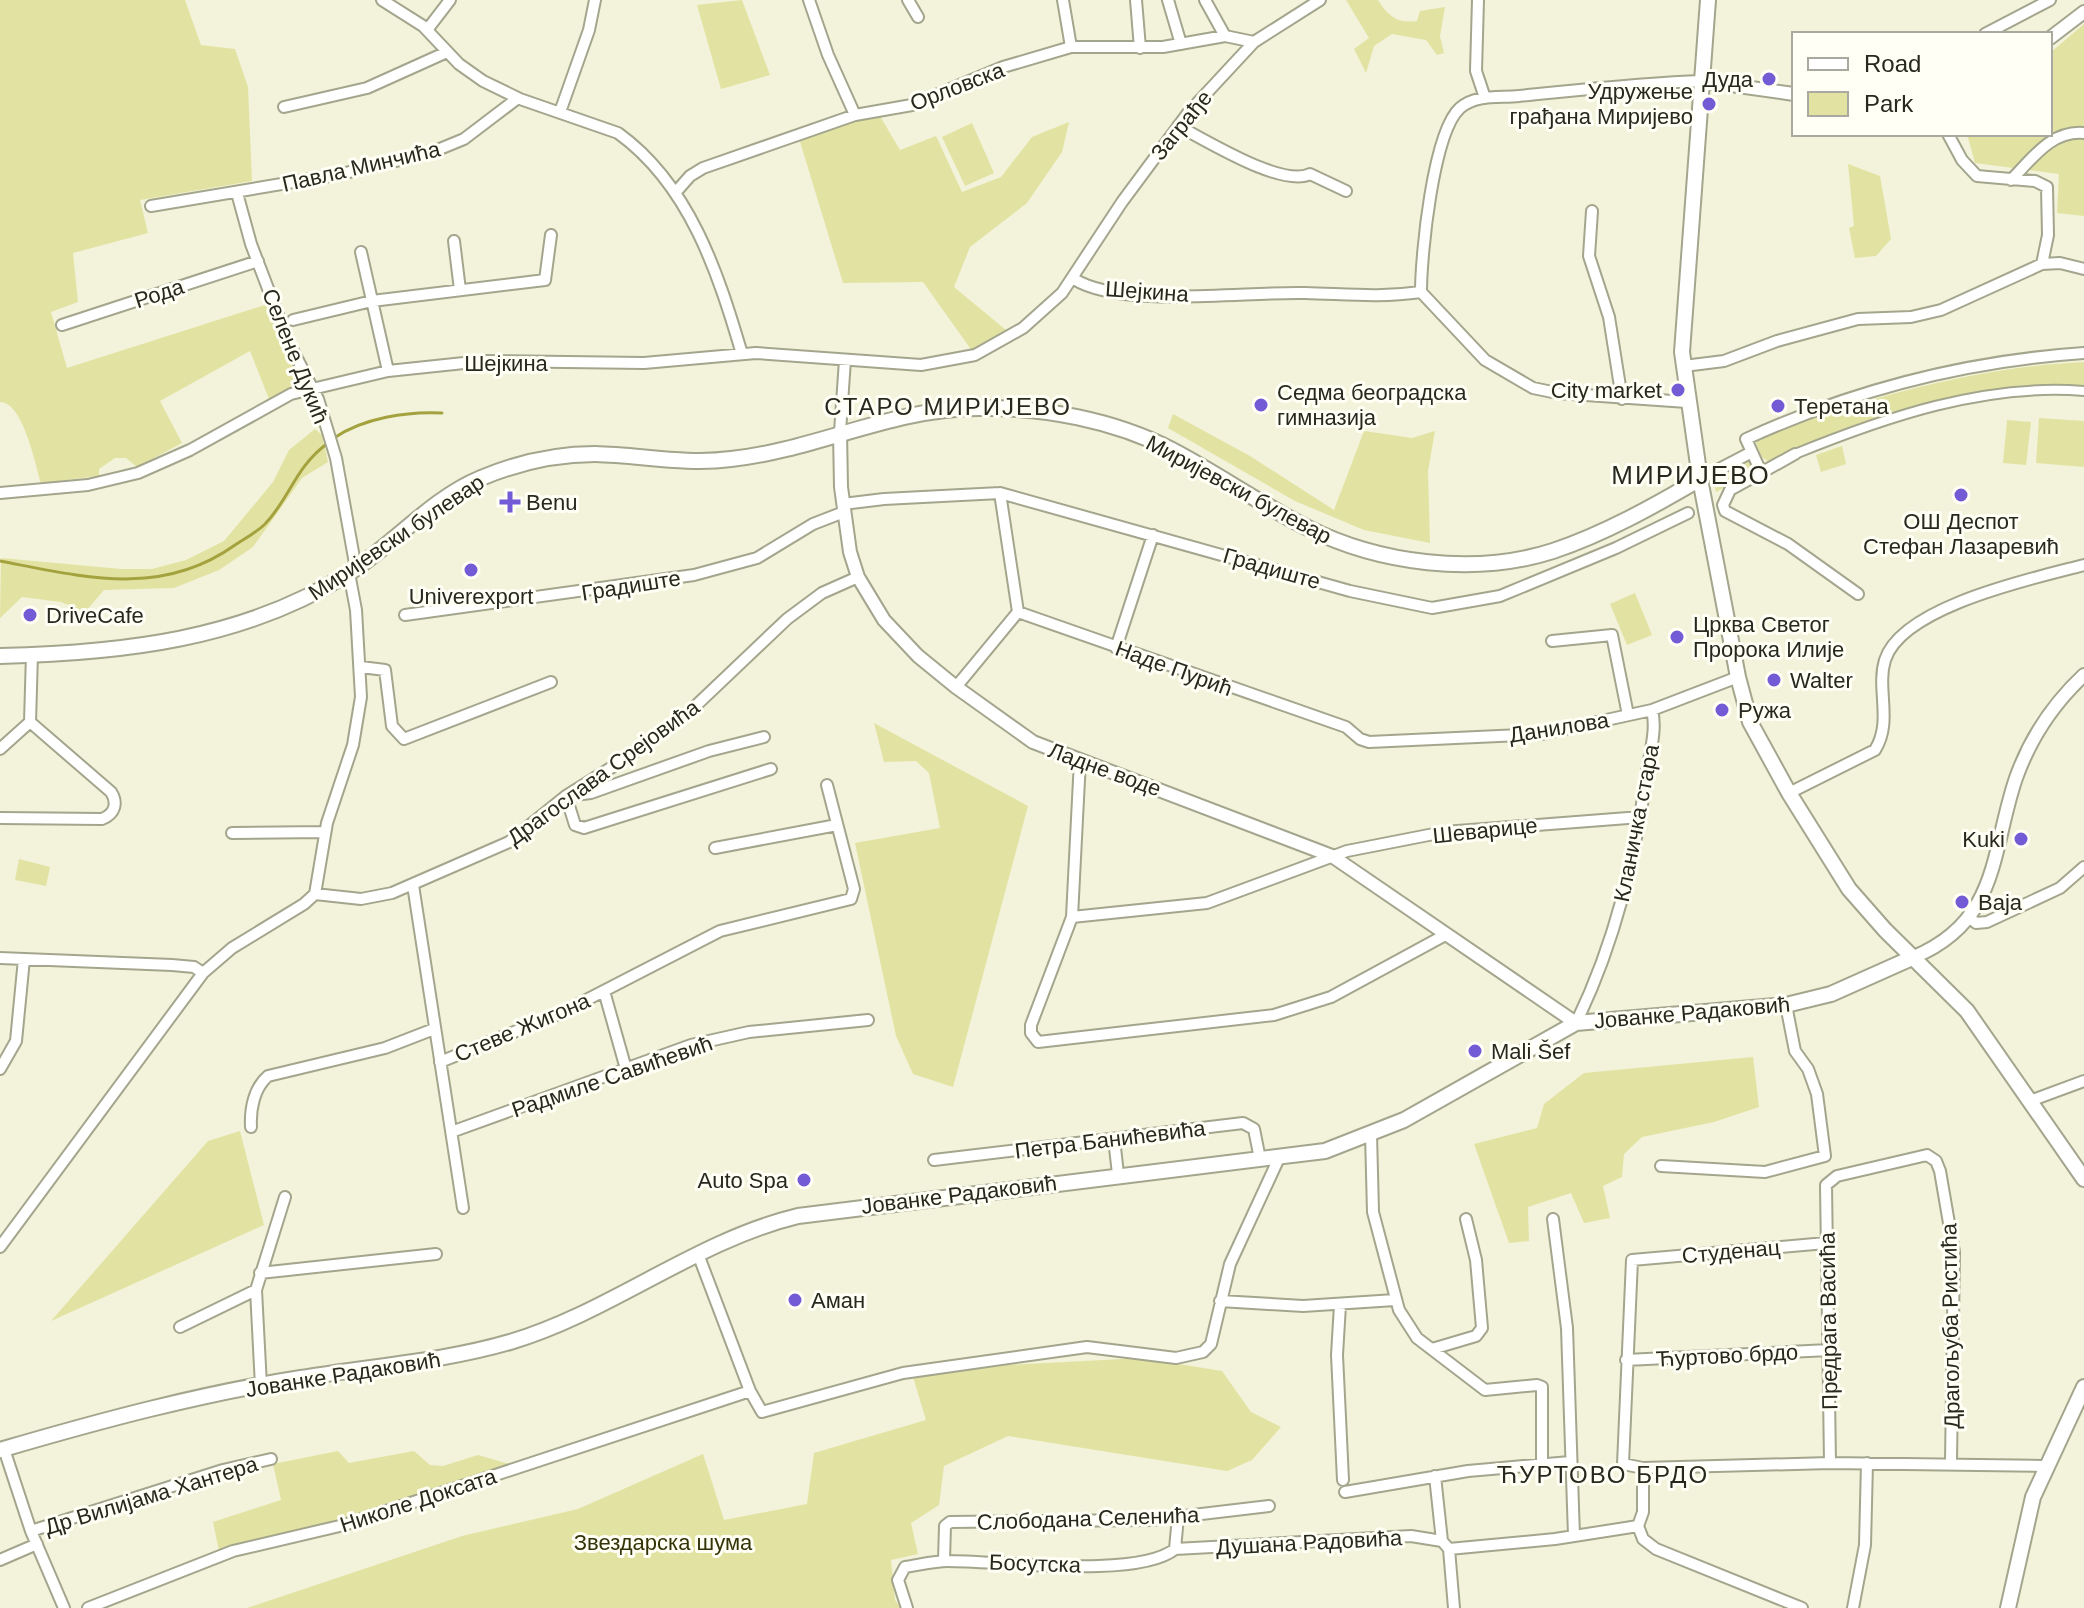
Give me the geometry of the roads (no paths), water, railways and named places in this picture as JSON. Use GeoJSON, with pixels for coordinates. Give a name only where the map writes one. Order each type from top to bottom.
{"type":"FeatureCollection","features":[{"type":"Feature","properties":{"kind":"main road"},"geometry":{"type":"LineString","coordinates":[[1705,2],[1702,81],[1683,310],[1684,366],[1700,479],[1738,677],[1753,730],[1789,793],[1858,900],[1967,1011],[2084,1179]]}},
{"type":"Feature","properties":{"kind":"main road","name":"Миријевски булевар"},"geometry":{"type":"LineString","coordinates":[[0,656],[123,648],[193,638],[271,613],[352,571],[469,483],[525,462],[596,454],[692,462],[729,460],[770,453],[900,416],[961,408],[1020,409],[1085,420],[1173,451],[1331,538],[1388,556],[1456,564],[1505,561],[1554,551],[1606,529],[1700,479]]}},
{"type":"Feature","properties":{"kind":"main road","name":"Јованке Радаковић"},"geometry":{"type":"LineString","coordinates":[[2,1449],[150,1409],[261,1386],[457,1355],[513,1341],[591,1310],[698,1254],[772,1223],[822,1211],[1325,1151],[1371,1134],[1436,1103],[1576,1023],[1786,1005],[1831,994],[1914,957]]}},
{"type":"Feature","properties":{"kind":"main road"},"geometry":{"type":"LineString","coordinates":[[2008,1608],[2028,1513],[2044,1466],[2084,1387]]}},
{"type":"Feature","properties":{"kind":"street"},"geometry":{"type":"LineString","coordinates":[[382,0],[427,30],[472,74],[518,98],[618,133],[675,193],[715,269],[742,354]]}},
{"type":"Feature","properties":{"kind":"street"},"geometry":{"type":"LineString","coordinates":[[427,30],[450,0]]}},
{"type":"Feature","properties":{"kind":"street"},"geometry":{"type":"LineString","coordinates":[[560,112],[589,30],[595,0]]}},
{"type":"Feature","properties":{"kind":"street"},"geometry":{"type":"LineString","coordinates":[[809,0],[828,55],[855,115]]}},
{"type":"Feature","properties":{"kind":"street"},"geometry":{"type":"LineString","coordinates":[[908,0],[918,17]]}},
{"type":"Feature","properties":{"kind":"street"},"geometry":{"type":"LineString","coordinates":[[1063,0],[1071,47]]}},
{"type":"Feature","properties":{"kind":"street"},"geometry":{"type":"LineString","coordinates":[[1136,0],[1140,48]]}},
{"type":"Feature","properties":{"kind":"street"},"geometry":{"type":"LineString","coordinates":[[1168,0],[1181,44]]}},
{"type":"Feature","properties":{"kind":"street"},"geometry":{"type":"LineString","coordinates":[[1205,0],[1225,36]]}},
{"type":"Feature","properties":{"kind":"street","name":"Заграђе"},"geometry":{"type":"LineString","coordinates":[[1074,279],[1100,235],[1178,126],[1254,42],[1320,0]]}},
{"type":"Feature","properties":{"kind":"street"},"geometry":{"type":"LineString","coordinates":[[1478,0],[1476,71],[1485,98]]}},
{"type":"Feature","properties":{"kind":"street"},"geometry":{"type":"LineString","coordinates":[[1989,32],[2050,0]]}},
{"type":"Feature","properties":{"kind":"street"},"geometry":{"type":"LineString","coordinates":[[2052,36],[2084,12]]}},
{"type":"Feature","properties":{"kind":"street","name":"Орловска"},"geometry":{"type":"LineString","coordinates":[[675,193],[690,176],[703,168],[855,115],[912,105],[1003,67],[1071,47],[1140,48],[1225,36],[1254,42]]}},
{"type":"Feature","properties":{"kind":"street"},"geometry":{"type":"LineString","coordinates":[[284,107],[367,88],[447,52]]}},
{"type":"Feature","properties":{"kind":"street"},"geometry":{"type":"LineString","coordinates":[[1687,402],[1544,391],[1520,382],[1473,349],[1421,292],[1432,189],[1445,133],[1461,107],[1485,98],[1588,86],[1702,81],[1792,94]]}},
{"type":"Feature","properties":{"kind":"street","name":"Павла Минчића"},"geometry":{"type":"LineString","coordinates":[[151,206],[237,193],[430,153],[464,139],[518,98]]}},
{"type":"Feature","properties":{"kind":"street"},"geometry":{"type":"LineString","coordinates":[[1178,126],[1255,164],[1298,178],[1312,175],[1346,191]]}},
{"type":"Feature","properties":{"kind":"street"},"geometry":{"type":"LineString","coordinates":[[2011,180],[2048,142],[2062,134],[2084,133]]}},
{"type":"Feature","properties":{"kind":"street"},"geometry":{"type":"LineString","coordinates":[[1949,136],[1973,174],[2035,181],[2049,192],[2048,235],[2042,264]]}},
{"type":"Feature","properties":{"kind":"street","name":"Селене Дукић"},"geometry":{"type":"LineString","coordinates":[[237,193],[258,261],[295,359],[312,387],[334,449],[352,571],[361,667],[356,731],[325,832],[315,894]]}},
{"type":"Feature","properties":{"kind":"street"},"geometry":{"type":"LineString","coordinates":[[1592,211],[1589,256],[1609,317],[1622,399]]}},
{"type":"Feature","properties":{"kind":"street"},"geometry":{"type":"LineString","coordinates":[[293,320],[372,301],[545,280],[551,235]]}},
{"type":"Feature","properties":{"kind":"street"},"geometry":{"type":"LineString","coordinates":[[454,241],[460,290]]}},
{"type":"Feature","properties":{"kind":"street"},"geometry":{"type":"LineString","coordinates":[[361,252],[388,371]]}},
{"type":"Feature","properties":{"kind":"street","name":"Рода"},"geometry":{"type":"LineString","coordinates":[[62,325],[258,261]]}},
{"type":"Feature","properties":{"kind":"street"},"geometry":{"type":"LineString","coordinates":[[1684,366],[1724,361],[1777,341],[1858,319],[1911,317],[1941,310],[2042,264],[2060,263],[2084,269]]}},
{"type":"Feature","properties":{"kind":"street","name":"Шејкина"},"geometry":{"type":"LineString","coordinates":[[0,493],[88,485],[138,473],[190,450],[291,394],[388,371],[483,361],[644,363],[742,354],[921,365],[975,355],[1023,328],[1074,279],[1107,290],[1155,294],[1304,293],[1381,298],[1421,292]]}},
{"type":"Feature","properties":{"kind":"street"},"geometry":{"type":"LineString","coordinates":[[1761,472],[1746,439],[1797,416],[1902,382],[1974,365],[2084,353]]}},
{"type":"Feature","properties":{"kind":"street","name":"Ладне воде"},"geometry":{"type":"LineString","coordinates":[[845,360],[840,432],[844,508],[858,577],[884,620],[918,656],[1025,738],[1332,856],[1576,1023]]}},
{"type":"Feature","properties":{"kind":"street"},"geometry":{"type":"LineString","coordinates":[[1858,594],[1788,544],[1725,511],[1723,499],[1730,490],[1795,454],[1853,432],[1969,398],[2015,391],[2084,391]]}},
{"type":"Feature","properties":{"kind":"street"},"geometry":{"type":"LineString","coordinates":[[1700,479],[1750,453]]}},
{"type":"Feature","properties":{"kind":"street"},"geometry":{"type":"LineString","coordinates":[[956,687],[1018,612],[1000,493]]}},
{"type":"Feature","properties":{"kind":"street","name":"Градиште"},"geometry":{"type":"LineString","coordinates":[[405,615],[694,575],[757,558],[844,508],[884,499],[1000,493],[1350,591],[1413,606],[1445,608],[1500,596],[1625,544],[1688,513]]}},
{"type":"Feature","properties":{"kind":"street"},"geometry":{"type":"LineString","coordinates":[[1116,648],[1153,535]]}},
{"type":"Feature","properties":{"kind":"street"},"geometry":{"type":"LineString","coordinates":[[1789,793],[1875,750],[1883,725],[1886,657],[1902,636],[1938,612],[2005,587],[2084,565]]}},
{"type":"Feature","properties":{"kind":"street","name":"Драгослава Срејовића"},"geometry":{"type":"LineString","coordinates":[[315,894],[361,899],[413,885],[509,842],[566,796],[687,714],[787,619],[822,593],[858,577]]}},
{"type":"Feature","properties":{"kind":"street","name":"Наде Пурић"},"geometry":{"type":"LineString","coordinates":[[1018,612],[1331,722]]}},
{"type":"Feature","properties":{"kind":"street"},"geometry":{"type":"LineString","coordinates":[[1552,641],[1612,635],[1628,715]]}},
{"type":"Feature","properties":{"kind":"street"},"geometry":{"type":"LineString","coordinates":[[0,749],[30,722],[32,654]]}},
{"type":"Feature","properties":{"kind":"street"},"geometry":{"type":"LineString","coordinates":[[361,667],[385,670],[392,726],[399,735],[408,739],[551,682]]}},
{"type":"Feature","properties":{"kind":"street"},"geometry":{"type":"LineString","coordinates":[[1914,957],[1941,942],[1969,917],[1992,877],[2011,795],[2032,742],[2062,698],[2084,675]]}},
{"type":"Feature","properties":{"kind":"street","name":"Данилова"},"geometry":{"type":"LineString","coordinates":[[1331,722],[1369,742],[1533,735],[1652,710],[1738,677]]}},
{"type":"Feature","properties":{"kind":"street","name":"Кланичка стара"},"geometry":{"type":"LineString","coordinates":[[1576,1023],[1623,902],[1641,817],[1652,710]]}},
{"type":"Feature","properties":{"kind":"street"},"geometry":{"type":"LineString","coordinates":[[0,818],[102,819],[114,809],[111,792],[30,722]]}},
{"type":"Feature","properties":{"kind":"street"},"geometry":{"type":"LineString","coordinates":[[764,737],[709,751],[602,790],[566,796],[575,825],[584,828],[771,769]]}},
{"type":"Feature","properties":{"kind":"street"},"geometry":{"type":"LineString","coordinates":[[1080,760],[1072,917],[1031,1025],[1034,1038],[1043,1043],[1274,1015],[1331,997],[1447,934]]}},
{"type":"Feature","properties":{"kind":"street","name":"Стеве Жигона"},"geometry":{"type":"LineString","coordinates":[[440,1062],[531,1027],[720,931],[851,899],[854,889],[827,785]]}},
{"type":"Feature","properties":{"kind":"street","name":"Шеварице"},"geometry":{"type":"LineString","coordinates":[[1072,917],[1207,903],[1332,856],[1444,832],[1641,817]]}},
{"type":"Feature","properties":{"kind":"street"},"geometry":{"type":"LineString","coordinates":[[715,848],[837,825]]}},
{"type":"Feature","properties":{"kind":"street"},"geometry":{"type":"LineString","coordinates":[[232,833],[325,832]]}},
{"type":"Feature","properties":{"kind":"street"},"geometry":{"type":"LineString","coordinates":[[1969,917],[1976,923],[1987,922],[2060,888],[2084,867]]}},
{"type":"Feature","properties":{"kind":"street"},"geometry":{"type":"LineString","coordinates":[[413,885],[434,1029],[454,1131],[451,1141],[463,1208]]}},
{"type":"Feature","properties":{"kind":"street"},"geometry":{"type":"LineString","coordinates":[[0,1247],[203,973],[241,942],[304,904],[315,894]]}},
{"type":"Feature","properties":{"kind":"street"},"geometry":{"type":"LineString","coordinates":[[0,958],[181,965],[203,973]]}},
{"type":"Feature","properties":{"kind":"street"},"geometry":{"type":"LineString","coordinates":[[0,1069],[16,1041],[24,959]]}},
{"type":"Feature","properties":{"kind":"street","name":"Стеве Жигона"},"geometry":{"type":"LineString","coordinates":[[604,991],[626,1069]]}},
{"type":"Feature","properties":{"kind":"street"},"geometry":{"type":"LineString","coordinates":[[1661,1166],[1765,1172],[1825,1156],[1817,1094],[1808,1069],[1795,1051],[1786,1005]]}},
{"type":"Feature","properties":{"kind":"street","name":"Радмиле Савићевић"},"geometry":{"type":"LineString","coordinates":[[454,1131],[715,1038],[868,1020]]}},
{"type":"Feature","properties":{"kind":"street"},"geometry":{"type":"LineString","coordinates":[[251,1127],[251,1112],[258,1088],[268,1076],[385,1048],[434,1029]]}},
{"type":"Feature","properties":{"kind":"street"},"geometry":{"type":"LineString","coordinates":[[2030,1101],[2084,1081]]}},
{"type":"Feature","properties":{"kind":"street","name":"Петра Банићевића"},"geometry":{"type":"LineString","coordinates":[[934,1160],[1243,1123],[1254,1129],[1260,1159]]}},
{"type":"Feature","properties":{"kind":"street"},"geometry":{"type":"LineString","coordinates":[[1371,1134],[1373,1212],[1395,1300],[1412,1332],[1485,1390],[1542,1387],[1542,1464]]}},
{"type":"Feature","properties":{"kind":"street"},"geometry":{"type":"LineString","coordinates":[[1114,1139],[1118,1174]]}},
{"type":"Feature","properties":{"kind":"street","name":"Драгољуба Ристића"},"geometry":{"type":"LineString","coordinates":[[1829,1179],[1927,1155],[1936,1161],[1947,1201],[1954,1252],[1951,1462]]}},
{"type":"Feature","properties":{"kind":"street"},"geometry":{"type":"LineString","coordinates":[[698,1254],[750,1391],[762,1412],[903,1373],[1087,1347],[1165,1358],[1185,1357],[1210,1347],[1230,1264],[1279,1158]]}},
{"type":"Feature","properties":{"kind":"street","name":"Предрага Васића"},"geometry":{"type":"LineString","coordinates":[[1829,1179],[1825,1195],[1830,1463]]}},
{"type":"Feature","properties":{"kind":"street"},"geometry":{"type":"LineString","coordinates":[[261,1386],[256,1290],[285,1197]]}},
{"type":"Feature","properties":{"kind":"street"},"geometry":{"type":"LineString","coordinates":[[1432,1349],[1476,1336],[1482,1328],[1476,1260],[1466,1219]]}},
{"type":"Feature","properties":{"kind":"street"},"geometry":{"type":"LineString","coordinates":[[1553,1219],[1567,1328],[1574,1536]]}},
{"type":"Feature","properties":{"kind":"street","name":"Студенац"},"geometry":{"type":"LineString","coordinates":[[1626,1360],[1629,1268],[1636,1258],[1826,1243]]}},
{"type":"Feature","properties":{"kind":"street"},"geometry":{"type":"LineString","coordinates":[[260,1273],[436,1254]]}},
{"type":"Feature","properties":{"kind":"street"},"geometry":{"type":"LineString","coordinates":[[180,1327],[256,1290]]}},
{"type":"Feature","properties":{"kind":"street"},"geometry":{"type":"LineString","coordinates":[[1220,1301],[1340,1305],[1395,1300]]}},
{"type":"Feature","properties":{"kind":"street"},"geometry":{"type":"LineString","coordinates":[[1340,1305],[1337,1355],[1344,1486],[1570,1462]]}},
{"type":"Feature","properties":{"kind":"street","name":"Ћуртово брдо"},"geometry":{"type":"LineString","coordinates":[[1626,1360],[1829,1350]]}},
{"type":"Feature","properties":{"kind":"street"},"geometry":{"type":"LineString","coordinates":[[1626,1360],[1623,1464],[1643,1468],[1951,1462],[2044,1466]]}},
{"type":"Feature","properties":{"kind":"street","name":"Николе Доксата"},"geometry":{"type":"LineString","coordinates":[[88,1608],[233,1551],[344,1525],[750,1391]]}},
{"type":"Feature","properties":{"kind":"street"},"geometry":{"type":"LineString","coordinates":[[2,1449],[31,1531],[64,1608]]}},
{"type":"Feature","properties":{"kind":"street","name":"Др Вилијама Хантера"},"geometry":{"type":"LineString","coordinates":[[31,1531],[208,1474],[271,1459]]}},
{"type":"Feature","properties":{"kind":"street"},"geometry":{"type":"LineString","coordinates":[[1853,1608],[1865,1545],[1867,1463]]}},
{"type":"Feature","properties":{"kind":"street"},"geometry":{"type":"LineString","coordinates":[[1643,1468],[1643,1512],[1638,1526],[1643,1539],[1656,1549],[1802,1608]]}},
{"type":"Feature","properties":{"kind":"street"},"geometry":{"type":"LineString","coordinates":[[1435,1476],[1454,1608]]}},
{"type":"Feature","properties":{"kind":"street","name":"Слободана Селенића"},"geometry":{"type":"LineString","coordinates":[[944,1560],[945,1526],[955,1521],[1178,1517],[1269,1506]]}},
{"type":"Feature","properties":{"kind":"street"},"geometry":{"type":"LineString","coordinates":[[1175,1549],[1178,1517]]}},
{"type":"Feature","properties":{"kind":"street","name":"Душана Радовића"},"geometry":{"type":"LineString","coordinates":[[1175,1549],[1406,1536],[1446,1545],[1574,1536],[1638,1526]]}},
{"type":"Feature","properties":{"kind":"street"},"geometry":{"type":"LineString","coordinates":[[0,1560],[37,1544]]}},
{"type":"Feature","properties":{"kind":"street","name":"Босутска"},"geometry":{"type":"LineString","coordinates":[[907,1608],[899,1587],[901,1570],[944,1560],[1130,1565],[1162,1558],[1175,1549]]}},
{"type":"Feature","properties":{"kind":"waterway"},"geometry":{"type":"LineString","coordinates":[[334,438],[358,425],[386,417],[442,413]]}},
{"type":"Feature","properties":{"kind":"waterway"},"geometry":{"type":"LineString","coordinates":[[0,561],[62,573],[121,579],[150,578],[207,562],[262,527],[274,514],[307,462],[328,443]]}},
{"type":"Feature","properties":{"kind":"place","name":"Дуда"},"geometry":{"type":"Point","coordinates":[1769,79]}},
{"type":"Feature","properties":{"kind":"place","name":"Удружење грађана Миријево"},"geometry":{"type":"Point","coordinates":[1709,104]}},
{"type":"Feature","properties":{"kind":"place","name":"City market"},"geometry":{"type":"Point","coordinates":[1678,390]}},
{"type":"Feature","properties":{"kind":"place","name":"Седма београдска гимназија"},"geometry":{"type":"Point","coordinates":[1261,405]}},
{"type":"Feature","properties":{"kind":"place","name":"Теретана"},"geometry":{"type":"Point","coordinates":[1778,406]}},
{"type":"Feature","properties":{"kind":"place","name":"ОШ Деспот Стефан Лазаревић"},"geometry":{"type":"Point","coordinates":[1961,495]}},
{"type":"Feature","properties":{"kind":"place","name":"Benu"},"geometry":{"type":"Point","coordinates":[510,502]}},
{"type":"Feature","properties":{"kind":"place","name":"Univerexport"},"geometry":{"type":"Point","coordinates":[471,570]}},
{"type":"Feature","properties":{"kind":"place","name":"DriveCafe"},"geometry":{"type":"Point","coordinates":[30,615]}},
{"type":"Feature","properties":{"kind":"place","name":"Црква Светог Пророка Илије"},"geometry":{"type":"Point","coordinates":[1677,637]}},
{"type":"Feature","properties":{"kind":"place","name":"Walter"},"geometry":{"type":"Point","coordinates":[1774,680]}},
{"type":"Feature","properties":{"kind":"place","name":"Ружа"},"geometry":{"type":"Point","coordinates":[1722,710]}},
{"type":"Feature","properties":{"kind":"place","name":"Kuki"},"geometry":{"type":"Point","coordinates":[2021,839]}},
{"type":"Feature","properties":{"kind":"place","name":"Baja"},"geometry":{"type":"Point","coordinates":[1962,902]}},
{"type":"Feature","properties":{"kind":"place","name":"Mali Šef"},"geometry":{"type":"Point","coordinates":[1475,1051]}},
{"type":"Feature","properties":{"kind":"place","name":"Auto Spa"},"geometry":{"type":"Point","coordinates":[804,1180]}},
{"type":"Feature","properties":{"kind":"place","name":"Аман"},"geometry":{"type":"Point","coordinates":[795,1300]}},
{"type":"Feature","properties":{"kind":"district","name":"СТАРО МИРИЈЕВО"},"geometry":{"type":"Point","coordinates":[948,407]}},
{"type":"Feature","properties":{"kind":"district","name":"МИРИЈЕВО"},"geometry":{"type":"Point","coordinates":[1691,475]}},
{"type":"Feature","properties":{"kind":"district","name":"ЋУРТОВО БРДО"},"geometry":{"type":"Point","coordinates":[1603,1475]}},
{"type":"Feature","properties":{"kind":"park label","name":"Звездарска шума"},"geometry":{"type":"Point","coordinates":[663,1542]}}]}
